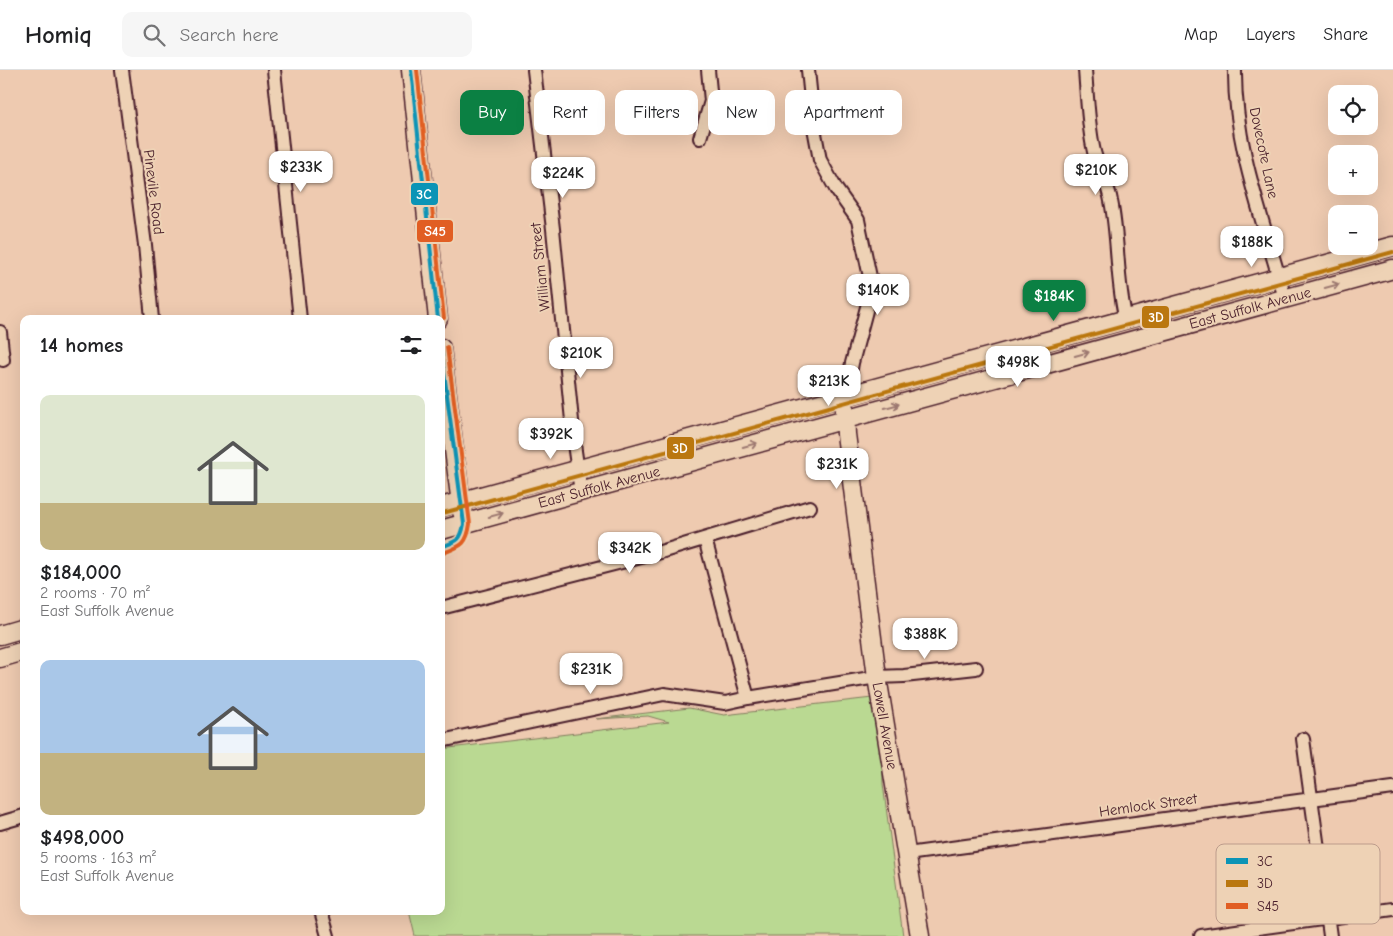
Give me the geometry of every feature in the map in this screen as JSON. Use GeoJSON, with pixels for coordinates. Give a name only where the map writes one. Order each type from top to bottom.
{"type":"FeatureCollection","features":[{"type":"Feature","properties":{"kind":"main road"},"geometry":{"type":"LineString","coordinates":[[411,70],[438,315]]}},
{"type":"Feature","properties":{"kind":"main road","name":"East Suffolk Avenue"},"geometry":{"type":"LineString","coordinates":[[445,506],[1393,246]]}},
{"type":"Feature","properties":{"kind":"main road","name":"East Suffolk Avenue"},"geometry":{"type":"LineString","coordinates":[[445,529],[1393,269]]}},
{"type":"Feature","properties":{"kind":"main road"},"geometry":{"type":"LineString","coordinates":[[445,380],[464,524]]}},
{"type":"Feature","properties":{"kind":"main road","name":"Lowell Avenue"},"geometry":{"type":"LineString","coordinates":[[846,396],[845,419],[877,677],[920,936]]}},
{"type":"Feature","properties":{"kind":"main road"},"geometry":{"type":"LineString","coordinates":[[0,635],[20,629]]}},
{"type":"Feature","properties":{"kind":"main road"},"geometry":{"type":"LineString","coordinates":[[0,658],[20,652]]}},
{"type":"Feature","properties":{"kind":"street","name":"Pinevile Road"},"geometry":{"type":"LineString","coordinates":[[122,70],[145,245],[152,315]]}},
{"type":"Feature","properties":{"kind":"street"},"geometry":{"type":"LineString","coordinates":[[274,70],[300,315]]}},
{"type":"Feature","properties":{"kind":"street","name":"William Street"},"geometry":{"type":"LineString","coordinates":[[534,70],[581,492]]}},
{"type":"Feature","properties":{"kind":"street"},"geometry":{"type":"LineString","coordinates":[[700,138],[711,101],[708,70]]}},
{"type":"Feature","properties":{"kind":"street"},"geometry":{"type":"LineString","coordinates":[[808,70],[814,128],[820,160],[836,189],[858,220],[870,277],[871,292],[853,357],[846,396]]}},
{"type":"Feature","properties":{"kind":"street"},"geometry":{"type":"LineString","coordinates":[[1084,70],[1093,147],[1098,166],[1112,201],[1120,296],[1126,320]]}},
{"type":"Feature","properties":{"kind":"street","name":"Dovecote Lane"},"geometry":{"type":"LineString","coordinates":[[1236,70],[1238,122],[1247,164],[1285,299]]}},
{"type":"Feature","properties":{"kind":"street"},"geometry":{"type":"LineString","coordinates":[[0,332],[3,360]]}},
{"type":"Feature","properties":{"kind":"street"},"geometry":{"type":"LineString","coordinates":[[445,607],[705,539],[810,507]]}},
{"type":"Feature","properties":{"kind":"street"},"geometry":{"type":"LineString","coordinates":[[705,539],[748,698]]}},
{"type":"Feature","properties":{"kind":"street"},"geometry":{"type":"LineString","coordinates":[[445,740],[664,694],[725,703],[877,677],[976,668]]}},
{"type":"Feature","properties":{"kind":"street"},"geometry":{"type":"LineString","coordinates":[[1303,740],[1317,844]]}},
{"type":"Feature","properties":{"kind":"street","name":"Hemlock Street"},"geometry":{"type":"LineString","coordinates":[[907,854],[1393,788]]}},
{"type":"Feature","properties":{"kind":"street"},"geometry":{"type":"LineString","coordinates":[[0,823],[20,817]]}},
{"type":"Feature","properties":{"kind":"street"},"geometry":{"type":"LineString","coordinates":[[1380,912],[1393,910]]}},
{"type":"Feature","properties":{"kind":"street"},"geometry":{"type":"LineString","coordinates":[[321,915],[328,936]]}},
{"type":"Feature","properties":{"kind":"street"},"geometry":{"type":"LineString","coordinates":[[1200,936],[1285,924]]}},
{"type":"Feature","properties":{"kind":"green space"},"geometry":{"type":"Polygon","coordinates":[[[881,697],[883,784],[903,936],[415,936],[410,915],[445,915],[445,749],[669,722],[648,716],[596,719],[689,708],[724,715],[881,697]]]}},
{"type":"Feature","properties":{"kind":"transit line","name":"3C"},"geometry":{"type":"LineString","coordinates":[[411,70],[438,315]]}},
{"type":"Feature","properties":{"kind":"transit line","name":"S45"},"geometry":{"type":"LineString","coordinates":[[417,70],[444,315]]}},
{"type":"Feature","properties":{"kind":"transit line","name":"3D"},"geometry":{"type":"LineString","coordinates":[[445,512],[1393,252]]}},
{"type":"Feature","properties":{"kind":"transit line","name":"S45"},"geometry":{"type":"LineString","coordinates":[[445,552],[465,541],[470,524],[447,347]]}},
{"type":"Feature","properties":{"kind":"transit line","name":"3C"},"geometry":{"type":"LineString","coordinates":[[445,380],[464,524],[460,537],[445,545]]}}]}
